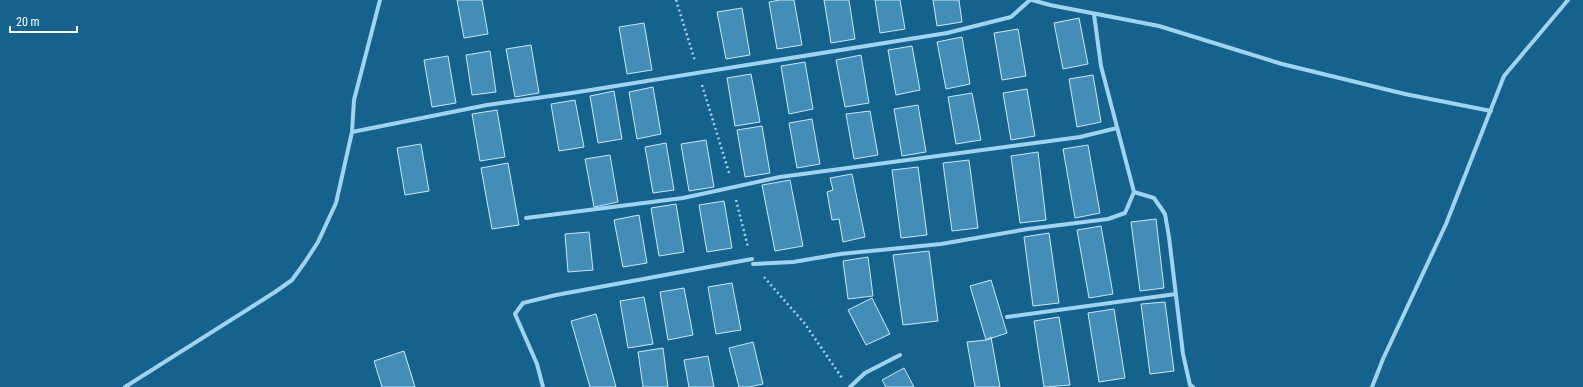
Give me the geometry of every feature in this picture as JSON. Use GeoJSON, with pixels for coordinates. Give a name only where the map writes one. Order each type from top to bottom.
{"type":"FeatureCollection","features":[{"type":"Feature","properties":{"kind":"street"},"geometry":{"type":"LineString","coordinates":[[125,387],[292,280],[318,242],[330,218],[342,180],[352,132],[354,100],[380,0]]}},
{"type":"Feature","properties":{"kind":"street"},"geometry":{"type":"LineString","coordinates":[[352,132],[487,105],[572,93],[947,33],[1011,17],[1031,0],[1159,26],[1282,64],[1405,94],[1491,112]]}},
{"type":"Feature","properties":{"kind":"street"},"geometry":{"type":"LineString","coordinates":[[1372,387],[1383,359],[1446,224],[1504,76],[1568,0]]}},
{"type":"Feature","properties":{"kind":"street"},"geometry":{"type":"LineString","coordinates":[[543,387],[537,364],[515,314],[523,303],[556,295],[752,262],[793,262],[840,254],[941,244],[1028,229],[1108,218],[1126,213],[1134,192],[1101,66],[1094,14]]}},
{"type":"Feature","properties":{"kind":"street"},"geometry":{"type":"LineString","coordinates":[[526,218],[683,198],[780,177],[1080,137],[1117,128]]}},
{"type":"Feature","properties":{"kind":"street"},"geometry":{"type":"LineString","coordinates":[[1134,192],[1154,198],[1165,214],[1183,354],[1190,385],[1193,387]]}},
{"type":"Feature","properties":{"kind":"street"},"geometry":{"type":"LineString","coordinates":[[1007,317],[1176,294]]}},
{"type":"Feature","properties":{"kind":"street"},"geometry":{"type":"LineString","coordinates":[[850,387],[865,373],[900,355]]}},
{"type":"Feature","properties":{"kind":"path"},"geometry":{"type":"LineString","coordinates":[[676,0],[733,186],[752,262],[805,324],[844,381]]}},
{"type":"Feature","properties":{"kind":"building"},"geometry":{"type":"Polygon","coordinates":[[[457,0],[482,0],[488,34],[464,38],[457,0]]]}},
{"type":"Feature","properties":{"kind":"building"},"geometry":{"type":"Polygon","coordinates":[[[794,0],[802,45],[777,49],[769,2],[794,0]]]}},
{"type":"Feature","properties":{"kind":"building"},"geometry":{"type":"Polygon","coordinates":[[[824,0],[849,0],[855,39],[831,43],[824,0]]]}},
{"type":"Feature","properties":{"kind":"building"},"geometry":{"type":"Polygon","coordinates":[[[875,0],[900,0],[905,29],[880,33],[875,0]]]}},
{"type":"Feature","properties":{"kind":"building"},"geometry":{"type":"Polygon","coordinates":[[[933,0],[959,0],[962,22],[937,26],[933,0]]]}},
{"type":"Feature","properties":{"kind":"building"},"geometry":{"type":"Polygon","coordinates":[[[742,8],[750,55],[726,59],[717,12],[742,8]]]}},
{"type":"Feature","properties":{"kind":"building"},"geometry":{"type":"Polygon","coordinates":[[[1079,18],[1088,64],[1063,69],[1054,23],[1079,18]]]}},
{"type":"Feature","properties":{"kind":"building"},"geometry":{"type":"Polygon","coordinates":[[[644,23],[652,70],[627,74],[619,27],[644,23]]]}},
{"type":"Feature","properties":{"kind":"building"},"geometry":{"type":"Polygon","coordinates":[[[1018,29],[1026,76],[1002,80],[994,33],[1018,29]]]}},
{"type":"Feature","properties":{"kind":"building"},"geometry":{"type":"Polygon","coordinates":[[[962,37],[970,84],[946,89],[937,42],[962,37]]]}},
{"type":"Feature","properties":{"kind":"building"},"geometry":{"type":"Polygon","coordinates":[[[531,45],[539,93],[515,97],[506,49],[531,45]]]}},
{"type":"Feature","properties":{"kind":"building"},"geometry":{"type":"Polygon","coordinates":[[[912,46],[920,90],[896,95],[888,50],[912,46]]]}},
{"type":"Feature","properties":{"kind":"building"},"geometry":{"type":"Polygon","coordinates":[[[490,51],[496,92],[472,95],[466,55],[490,51]]]}},
{"type":"Feature","properties":{"kind":"building"},"geometry":{"type":"Polygon","coordinates":[[[861,55],[869,103],[845,107],[836,60],[861,55]]]}},
{"type":"Feature","properties":{"kind":"building"},"geometry":{"type":"Polygon","coordinates":[[[448,56],[456,103],[432,107],[424,60],[448,56]]]}},
{"type":"Feature","properties":{"kind":"building"},"geometry":{"type":"Polygon","coordinates":[[[805,62],[813,109],[789,114],[781,66],[805,62]]]}},
{"type":"Feature","properties":{"kind":"building"},"geometry":{"type":"Polygon","coordinates":[[[751,74],[760,122],[735,126],[727,78],[751,74]]]}},
{"type":"Feature","properties":{"kind":"building"},"geometry":{"type":"Polygon","coordinates":[[[1093,75],[1101,122],[1077,127],[1069,79],[1093,75]]]}},
{"type":"Feature","properties":{"kind":"building"},"geometry":{"type":"Polygon","coordinates":[[[653,87],[661,134],[637,139],[629,92],[653,87]]]}},
{"type":"Feature","properties":{"kind":"building"},"geometry":{"type":"Polygon","coordinates":[[[1027,89],[1035,136],[1011,140],[1003,93],[1027,89]]]}},
{"type":"Feature","properties":{"kind":"building"},"geometry":{"type":"Polygon","coordinates":[[[614,91],[622,139],[598,143],[590,96],[614,91]]]}},
{"type":"Feature","properties":{"kind":"building"},"geometry":{"type":"Polygon","coordinates":[[[972,93],[981,140],[956,144],[948,97],[972,93]]]}},
{"type":"Feature","properties":{"kind":"building"},"geometry":{"type":"Polygon","coordinates":[[[575,100],[584,147],[559,151],[551,104],[575,100]]]}},
{"type":"Feature","properties":{"kind":"building"},"geometry":{"type":"Polygon","coordinates":[[[918,105],[926,152],[902,156],[894,109],[918,105]]]}},
{"type":"Feature","properties":{"kind":"building"},"geometry":{"type":"Polygon","coordinates":[[[497,110],[505,157],[480,161],[472,114],[497,110]]]}},
{"type":"Feature","properties":{"kind":"building"},"geometry":{"type":"Polygon","coordinates":[[[870,111],[878,155],[854,159],[846,114],[870,111]]]}},
{"type":"Feature","properties":{"kind":"building"},"geometry":{"type":"Polygon","coordinates":[[[812,119],[820,164],[797,168],[789,123],[812,119]]]}},
{"type":"Feature","properties":{"kind":"building"},"geometry":{"type":"Polygon","coordinates":[[[762,126],[770,173],[745,177],[737,130],[762,126]]]}},
{"type":"Feature","properties":{"kind":"building"},"geometry":{"type":"Polygon","coordinates":[[[706,140],[714,187],[689,191],[681,144],[706,140]]]}},
{"type":"Feature","properties":{"kind":"building"},"geometry":{"type":"Polygon","coordinates":[[[666,143],[674,190],[653,193],[645,147],[666,143]]]}},
{"type":"Feature","properties":{"kind":"building"},"geometry":{"type":"Polygon","coordinates":[[[421,144],[429,191],[405,195],[397,148],[421,144]]]}},
{"type":"Feature","properties":{"kind":"building"},"geometry":{"type":"Polygon","coordinates":[[[1088,145],[1100,213],[1075,218],[1063,149],[1088,145]]]}},
{"type":"Feature","properties":{"kind":"building"},"geometry":{"type":"Polygon","coordinates":[[[1038,152],[1046,220],[1020,223],[1011,156],[1038,152]]]}},
{"type":"Feature","properties":{"kind":"building"},"geometry":{"type":"Polygon","coordinates":[[[610,155],[618,202],[594,207],[585,159],[610,155]]]}},
{"type":"Feature","properties":{"kind":"building"},"geometry":{"type":"Polygon","coordinates":[[[969,160],[978,228],[952,231],[943,163],[969,160]]]}},
{"type":"Feature","properties":{"kind":"building"},"geometry":{"type":"Polygon","coordinates":[[[508,163],[519,225],[492,229],[481,168],[508,163]]]}},
{"type":"Feature","properties":{"kind":"building"},"geometry":{"type":"Polygon","coordinates":[[[918,167],[927,235],[901,238],[892,170],[918,167]]]}},
{"type":"Feature","properties":{"kind":"building"},"geometry":{"type":"Polygon","coordinates":[[[852,174],[865,237],[843,242],[839,219],[832,220],[827,192],[833,190],[830,178],[852,174]]]}},
{"type":"Feature","properties":{"kind":"building"},"geometry":{"type":"Polygon","coordinates":[[[790,180],[803,246],[775,251],[762,185],[790,180]]]}},
{"type":"Feature","properties":{"kind":"building"},"geometry":{"type":"Polygon","coordinates":[[[724,201],[732,248],[707,252],[699,205],[724,201]]]}},
{"type":"Feature","properties":{"kind":"building"},"geometry":{"type":"Polygon","coordinates":[[[676,204],[684,252],[659,256],[651,208],[676,204]]]}},
{"type":"Feature","properties":{"kind":"building"},"geometry":{"type":"Polygon","coordinates":[[[639,215],[647,263],[623,267],[614,220],[639,215]]]}},
{"type":"Feature","properties":{"kind":"building"},"geometry":{"type":"Polygon","coordinates":[[[1156,219],[1164,288],[1140,291],[1131,222],[1156,219]]]}},
{"type":"Feature","properties":{"kind":"building"},"geometry":{"type":"Polygon","coordinates":[[[1101,226],[1113,294],[1089,298],[1077,230],[1101,226]]]}},
{"type":"Feature","properties":{"kind":"building"},"geometry":{"type":"Polygon","coordinates":[[[589,232],[593,270],[568,272],[565,234],[589,232]]]}},
{"type":"Feature","properties":{"kind":"building"},"geometry":{"type":"Polygon","coordinates":[[[1049,233],[1059,303],[1033,306],[1024,237],[1049,233]]]}},
{"type":"Feature","properties":{"kind":"building"},"geometry":{"type":"Polygon","coordinates":[[[929,251],[938,321],[903,325],[893,255],[929,251]]]}},
{"type":"Feature","properties":{"kind":"building"},"geometry":{"type":"Polygon","coordinates":[[[868,257],[873,296],[848,299],[843,261],[868,257]]]}},
{"type":"Feature","properties":{"kind":"building"},"geometry":{"type":"Polygon","coordinates":[[[991,280],[1007,333],[986,340],[970,286],[991,280]]]}},
{"type":"Feature","properties":{"kind":"building"},"geometry":{"type":"Polygon","coordinates":[[[732,283],[741,330],[716,334],[708,287],[732,283]]]}},
{"type":"Feature","properties":{"kind":"building"},"geometry":{"type":"Polygon","coordinates":[[[684,288],[693,335],[668,340],[660,292],[684,288]]]}},
{"type":"Feature","properties":{"kind":"building"},"geometry":{"type":"Polygon","coordinates":[[[644,297],[653,344],[628,348],[620,301],[644,297]]]}},
{"type":"Feature","properties":{"kind":"building"},"geometry":{"type":"Polygon","coordinates":[[[872,298],[890,334],[866,345],[848,310],[872,298]]]}},
{"type":"Feature","properties":{"kind":"building"},"geometry":{"type":"Polygon","coordinates":[[[1165,302],[1174,371],[1150,374],[1141,304],[1165,302]]]}},
{"type":"Feature","properties":{"kind":"building"},"geometry":{"type":"Polygon","coordinates":[[[1114,309],[1125,378],[1099,382],[1088,313],[1114,309]]]}},
{"type":"Feature","properties":{"kind":"building"},"geometry":{"type":"Polygon","coordinates":[[[596,314],[616,387],[590,387],[571,321],[596,314]]]}},
{"type":"Feature","properties":{"kind":"building"},"geometry":{"type":"Polygon","coordinates":[[[1059,317],[1070,385],[1044,387],[1034,321],[1059,317]]]}},
{"type":"Feature","properties":{"kind":"building"},"geometry":{"type":"Polygon","coordinates":[[[991,337],[1000,387],[975,387],[967,342],[986,340],[991,337]]]}},
{"type":"Feature","properties":{"kind":"building"},"geometry":{"type":"Polygon","coordinates":[[[753,342],[763,384],[749,387],[739,387],[729,348],[753,342]]]}},
{"type":"Feature","properties":{"kind":"building"},"geometry":{"type":"Polygon","coordinates":[[[663,348],[668,387],[643,387],[638,352],[663,348]]]}},
{"type":"Feature","properties":{"kind":"building"},"geometry":{"type":"Polygon","coordinates":[[[404,351],[415,387],[382,387],[374,361],[404,351]]]}},
{"type":"Feature","properties":{"kind":"building"},"geometry":{"type":"Polygon","coordinates":[[[708,356],[714,387],[689,387],[684,360],[708,356]]]}},
{"type":"Feature","properties":{"kind":"building"},"geometry":{"type":"Polygon","coordinates":[[[904,368],[914,387],[886,387],[882,380],[904,368]]]}}]}
